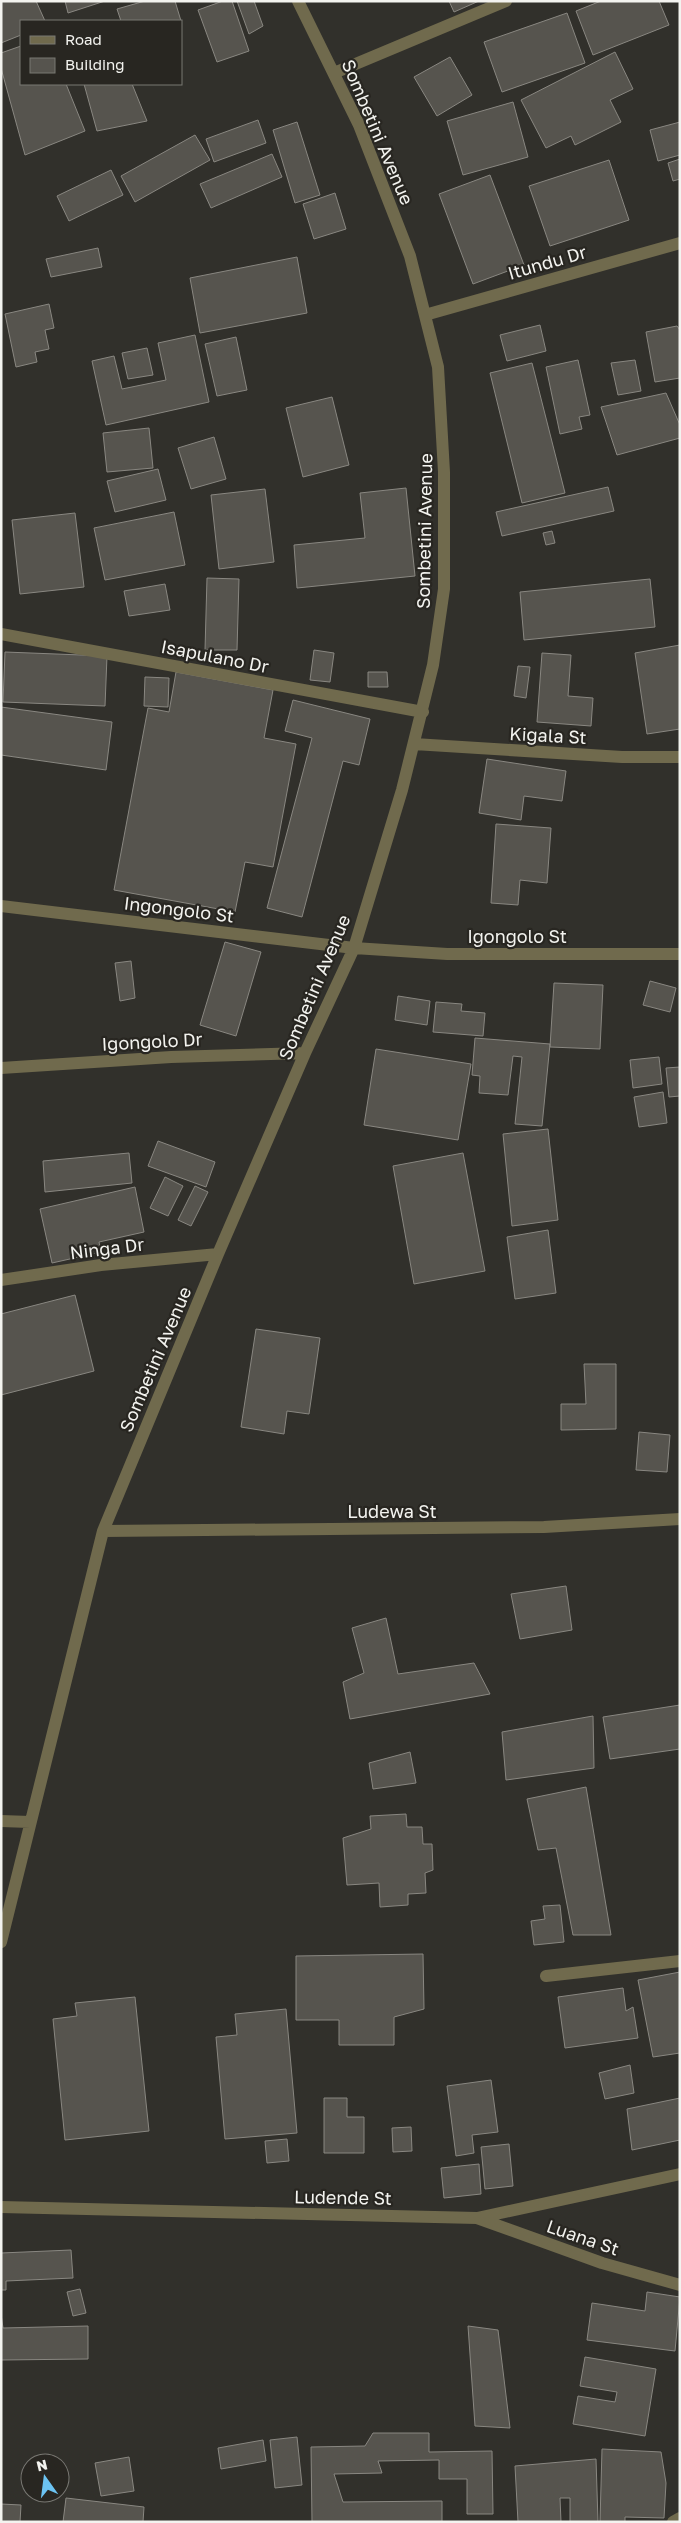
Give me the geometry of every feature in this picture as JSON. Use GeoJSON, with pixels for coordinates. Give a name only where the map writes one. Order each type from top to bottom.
{"type":"FeatureCollection","features":[{"type":"Feature","properties":{"kind":"street","name":"Sombetini Avenue"},"geometry":{"type":"LineString","coordinates":[[1,1942],[103,1531],[218,1254],[305,1053],[354,948],[423,712],[433,665],[444,589],[444,472],[438,367],[410,256],[359,125],[298,1]]}},
{"type":"Feature","properties":{"kind":"street"},"geometry":{"type":"LineString","coordinates":[[334,73],[506,1]]}},
{"type":"Feature","properties":{"kind":"street","name":"Itundu Dr"},"geometry":{"type":"LineString","coordinates":[[425,315],[680,243]]}},
{"type":"Feature","properties":{"kind":"street","name":"Isapulano Dr"},"geometry":{"type":"LineString","coordinates":[[1,634],[423,712]]}},
{"type":"Feature","properties":{"kind":"street","name":"Kigala St"},"geometry":{"type":"LineString","coordinates":[[414,744],[622,757],[680,757]]}},
{"type":"Feature","properties":{"kind":"street","name":"Ingongolo St"},"geometry":{"type":"LineString","coordinates":[[1,906],[354,948]]}},
{"type":"Feature","properties":{"kind":"street","name":"Igongolo St"},"geometry":{"type":"LineString","coordinates":[[354,948],[447,954],[680,954]]}},
{"type":"Feature","properties":{"kind":"street","name":"Igongolo Dr"},"geometry":{"type":"LineString","coordinates":[[1,1068],[171,1056],[305,1053]]}},
{"type":"Feature","properties":{"kind":"street","name":"Ninga Dr"},"geometry":{"type":"LineString","coordinates":[[1,1280],[101,1265],[218,1254]]}},
{"type":"Feature","properties":{"kind":"street","name":"Ludewa St"},"geometry":{"type":"LineString","coordinates":[[103,1531],[544,1527],[680,1519]]}},
{"type":"Feature","properties":{"kind":"street"},"geometry":{"type":"LineString","coordinates":[[1,1821],[30,1822]]}},
{"type":"Feature","properties":{"kind":"street"},"geometry":{"type":"LineString","coordinates":[[546,1976],[680,1961]]}},
{"type":"Feature","properties":{"kind":"street","name":"Ludende St"},"geometry":{"type":"LineString","coordinates":[[1,2206],[477,2218],[680,2174]]}},
{"type":"Feature","properties":{"kind":"street","name":"Luana St"},"geometry":{"type":"LineString","coordinates":[[477,2218],[602,2263],[680,2285]]}},
{"type":"Feature","properties":{"kind":"street"},"geometry":{"type":"LineString","coordinates":[[673,2522],[680,2518]]}},
{"type":"Feature","properties":{"kind":"building"},"geometry":{"type":"Polygon","coordinates":[[[1,1],[36,1],[45,20],[20,20],[20,35],[1,43],[1,1]]]}},
{"type":"Feature","properties":{"kind":"building"},"geometry":{"type":"Polygon","coordinates":[[[65,1],[105,1],[68,13],[65,1]]]}},
{"type":"Feature","properties":{"kind":"building"},"geometry":{"type":"Polygon","coordinates":[[[145,1],[175,1],[181,20],[121,20],[117,9],[145,1]]]}},
{"type":"Feature","properties":{"kind":"building"},"geometry":{"type":"Polygon","coordinates":[[[223,1],[232,1],[249,51],[217,62],[198,10],[223,1]]]}},
{"type":"Feature","properties":{"kind":"building"},"geometry":{"type":"Polygon","coordinates":[[[237,1],[254,1],[263,26],[249,34],[237,1]]]}},
{"type":"Feature","properties":{"kind":"building"},"geometry":{"type":"Polygon","coordinates":[[[449,1],[479,1],[454,12],[449,1]]]}},
{"type":"Feature","properties":{"kind":"building"},"geometry":{"type":"Polygon","coordinates":[[[601,1],[659,1],[669,25],[593,55],[576,11],[601,1]]]}},
{"type":"Feature","properties":{"kind":"building"},"geometry":{"type":"Polygon","coordinates":[[[567,13],[585,63],[502,92],[484,42],[567,13]]]}},
{"type":"Feature","properties":{"kind":"building"},"geometry":{"type":"Polygon","coordinates":[[[20,46],[20,85],[66,85],[85,131],[25,155],[1,68],[1,53],[20,46]]]}},
{"type":"Feature","properties":{"kind":"building"},"geometry":{"type":"Polygon","coordinates":[[[615,52],[633,89],[610,100],[621,122],[575,145],[571,136],[546,148],[521,100],[615,52]]]}},
{"type":"Feature","properties":{"kind":"building"},"geometry":{"type":"Polygon","coordinates":[[[450,57],[472,95],[437,116],[414,77],[450,57]]]}},
{"type":"Feature","properties":{"kind":"building"},"geometry":{"type":"Polygon","coordinates":[[[84,85],[132,85],[147,121],[97,131],[84,85]]]}},
{"type":"Feature","properties":{"kind":"building"},"geometry":{"type":"Polygon","coordinates":[[[513,102],[528,157],[463,175],[447,121],[513,102]]]}},
{"type":"Feature","properties":{"kind":"building"},"geometry":{"type":"Polygon","coordinates":[[[258,120],[266,143],[214,162],[206,139],[258,120]]]}},
{"type":"Feature","properties":{"kind":"building"},"geometry":{"type":"Polygon","coordinates":[[[297,122],[320,195],[295,203],[273,130],[297,122]]]}},
{"type":"Feature","properties":{"kind":"building"},"geometry":{"type":"Polygon","coordinates":[[[680,122],[680,155],[658,161],[650,130],[680,122]]]}},
{"type":"Feature","properties":{"kind":"building"},"geometry":{"type":"Polygon","coordinates":[[[195,135],[210,160],[135,202],[121,176],[195,135]]]}},
{"type":"Feature","properties":{"kind":"building"},"geometry":{"type":"Polygon","coordinates":[[[272,154],[282,177],[211,208],[200,184],[272,154]]]}},
{"type":"Feature","properties":{"kind":"building"},"geometry":{"type":"Polygon","coordinates":[[[680,159],[680,179],[673,181],[668,163],[680,159]]]}},
{"type":"Feature","properties":{"kind":"building"},"geometry":{"type":"Polygon","coordinates":[[[609,160],[629,220],[550,246],[529,186],[609,160]]]}},
{"type":"Feature","properties":{"kind":"building"},"geometry":{"type":"Polygon","coordinates":[[[111,170],[123,195],[69,221],[57,196],[111,170]]]}},
{"type":"Feature","properties":{"kind":"building"},"geometry":{"type":"Polygon","coordinates":[[[490,175],[524,265],[473,284],[439,194],[490,175]]]}},
{"type":"Feature","properties":{"kind":"building"},"geometry":{"type":"Polygon","coordinates":[[[335,193],[346,229],[314,239],[303,204],[335,193]]]}},
{"type":"Feature","properties":{"kind":"building"},"geometry":{"type":"Polygon","coordinates":[[[98,248],[102,267],[51,277],[46,259],[98,248]]]}},
{"type":"Feature","properties":{"kind":"building"},"geometry":{"type":"Polygon","coordinates":[[[297,257],[307,313],[200,333],[190,278],[297,257]]]}},
{"type":"Feature","properties":{"kind":"building"},"geometry":{"type":"Polygon","coordinates":[[[49,304],[54,328],[45,330],[49,349],[35,352],[37,362],[16,367],[5,314],[49,304]]]}},
{"type":"Feature","properties":{"kind":"building"},"geometry":{"type":"Polygon","coordinates":[[[540,325],[546,351],[507,361],[500,335],[540,325]]]}},
{"type":"Feature","properties":{"kind":"building"},"geometry":{"type":"Polygon","coordinates":[[[677,326],[680,330],[680,378],[655,382],[646,332],[677,326]]]}},
{"type":"Feature","properties":{"kind":"building"},"geometry":{"type":"Polygon","coordinates":[[[195,335],[209,402],[106,425],[92,361],[114,356],[122,389],[166,380],[158,343],[195,335]]]}},
{"type":"Feature","properties":{"kind":"building"},"geometry":{"type":"Polygon","coordinates":[[[236,337],[247,390],[217,396],[205,344],[236,337]]]}},
{"type":"Feature","properties":{"kind":"building"},"geometry":{"type":"Polygon","coordinates":[[[147,348],[153,375],[128,379],[122,353],[147,348]]]}},
{"type":"Feature","properties":{"kind":"building"},"geometry":{"type":"Polygon","coordinates":[[[578,360],[590,415],[579,417],[582,429],[560,434],[546,367],[578,360]]]}},
{"type":"Feature","properties":{"kind":"building"},"geometry":{"type":"Polygon","coordinates":[[[635,360],[641,391],[618,395],[611,363],[635,360]]]}},
{"type":"Feature","properties":{"kind":"building"},"geometry":{"type":"Polygon","coordinates":[[[532,363],[565,493],[522,503],[490,373],[532,363]]]}},
{"type":"Feature","properties":{"kind":"building"},"geometry":{"type":"Polygon","coordinates":[[[666,393],[680,425],[680,438],[617,455],[601,407],[666,393]]]}},
{"type":"Feature","properties":{"kind":"building"},"geometry":{"type":"Polygon","coordinates":[[[332,397],[349,465],[303,477],[286,408],[332,397]]]}},
{"type":"Feature","properties":{"kind":"building"},"geometry":{"type":"Polygon","coordinates":[[[149,428],[153,468],[107,472],[103,433],[149,428]]]}},
{"type":"Feature","properties":{"kind":"building"},"geometry":{"type":"Polygon","coordinates":[[[214,437],[226,479],[191,489],[178,448],[214,437]]]}},
{"type":"Feature","properties":{"kind":"building"},"geometry":{"type":"Polygon","coordinates":[[[158,469],[166,500],[115,512],[107,481],[158,469]]]}},
{"type":"Feature","properties":{"kind":"building"},"geometry":{"type":"Polygon","coordinates":[[[608,487],[614,511],[502,536],[496,512],[608,487]]]}},
{"type":"Feature","properties":{"kind":"building"},"geometry":{"type":"Polygon","coordinates":[[[406,488],[415,576],[297,588],[294,545],[365,538],[360,493],[406,488]]]}},
{"type":"Feature","properties":{"kind":"building"},"geometry":{"type":"Polygon","coordinates":[[[265,489],[274,562],[219,569],[211,495],[265,489]]]}},
{"type":"Feature","properties":{"kind":"building"},"geometry":{"type":"Polygon","coordinates":[[[174,512],[185,565],[105,580],[94,528],[174,512]]]}},
{"type":"Feature","properties":{"kind":"building"},"geometry":{"type":"Polygon","coordinates":[[[75,513],[84,587],[20,594],[12,520],[75,513]]]}},
{"type":"Feature","properties":{"kind":"building"},"geometry":{"type":"Polygon","coordinates":[[[552,531],[555,543],[546,545],[543,533],[552,531]]]}},
{"type":"Feature","properties":{"kind":"building"},"geometry":{"type":"Polygon","coordinates":[[[207,578],[239,579],[237,650],[205,650],[207,578]]]}},
{"type":"Feature","properties":{"kind":"building"},"geometry":{"type":"Polygon","coordinates":[[[650,579],[655,627],[524,640],[520,592],[650,579]]]}},
{"type":"Feature","properties":{"kind":"building"},"geometry":{"type":"Polygon","coordinates":[[[165,584],[170,610],[129,616],[124,591],[165,584]]]}},
{"type":"Feature","properties":{"kind":"building"},"geometry":{"type":"Polygon","coordinates":[[[680,645],[680,729],[647,734],[635,653],[680,645]]]}},
{"type":"Feature","properties":{"kind":"building"},"geometry":{"type":"Polygon","coordinates":[[[314,650],[334,653],[330,682],[310,680],[314,650]]]}},
{"type":"Feature","properties":{"kind":"building"},"geometry":{"type":"Polygon","coordinates":[[[5,652],[107,656],[105,706],[3,702],[5,652]]]}},
{"type":"Feature","properties":{"kind":"building"},"geometry":{"type":"Polygon","coordinates":[[[542,653],[571,655],[568,696],[593,698],[591,726],[537,722],[542,653]]]}},
{"type":"Feature","properties":{"kind":"building"},"geometry":{"type":"Polygon","coordinates":[[[518,666],[530,667],[526,698],[514,696],[518,666]]]}},
{"type":"Feature","properties":{"kind":"building"},"geometry":{"type":"Polygon","coordinates":[[[176,672],[273,690],[264,738],[296,744],[273,867],[245,862],[235,912],[114,890],[148,708],[169,712],[176,672]]]}},
{"type":"Feature","properties":{"kind":"building"},"geometry":{"type":"Polygon","coordinates":[[[368,672],[387,672],[388,687],[368,687],[368,672]]]}},
{"type":"Feature","properties":{"kind":"building"},"geometry":{"type":"Polygon","coordinates":[[[145,677],[169,678],[168,707],[144,706],[145,677]]]}},
{"type":"Feature","properties":{"kind":"building"},"geometry":{"type":"Polygon","coordinates":[[[293,700],[370,719],[359,765],[343,761],[302,917],[267,908],[312,738],[285,731],[293,700]]]}},
{"type":"Feature","properties":{"kind":"building"},"geometry":{"type":"Polygon","coordinates":[[[1,707],[112,722],[106,770],[1,755],[1,707]]]}},
{"type":"Feature","properties":{"kind":"building"},"geometry":{"type":"Polygon","coordinates":[[[487,759],[566,771],[562,801],[524,796],[521,820],[479,813],[487,759]]]}},
{"type":"Feature","properties":{"kind":"building"},"geometry":{"type":"Polygon","coordinates":[[[496,824],[551,828],[547,883],[520,880],[518,905],[491,903],[496,824]]]}},
{"type":"Feature","properties":{"kind":"building"},"geometry":{"type":"Polygon","coordinates":[[[225,942],[261,952],[236,1036],[200,1025],[225,942]]]}},
{"type":"Feature","properties":{"kind":"building"},"geometry":{"type":"Polygon","coordinates":[[[131,961],[135,998],[120,1001],[115,963],[131,961]]]}},
{"type":"Feature","properties":{"kind":"building"},"geometry":{"type":"Polygon","coordinates":[[[650,981],[676,988],[670,1012],[643,1005],[650,981]]]}},
{"type":"Feature","properties":{"kind":"building"},"geometry":{"type":"Polygon","coordinates":[[[554,983],[603,985],[600,1049],[550,1047],[554,983]]]}},
{"type":"Feature","properties":{"kind":"building"},"geometry":{"type":"Polygon","coordinates":[[[398,996],[430,1001],[427,1025],[395,1020],[398,996]]]}},
{"type":"Feature","properties":{"kind":"building"},"geometry":{"type":"Polygon","coordinates":[[[436,1002],[462,1004],[461,1011],[485,1013],[483,1036],[433,1032],[436,1002]]]}},
{"type":"Feature","properties":{"kind":"building"},"geometry":{"type":"Polygon","coordinates":[[[475,1038],[550,1044],[542,1126],[515,1124],[522,1057],[513,1056],[508,1095],[479,1093],[480,1076],[472,1075],[475,1038]]]}},
{"type":"Feature","properties":{"kind":"building"},"geometry":{"type":"Polygon","coordinates":[[[376,1049],[471,1064],[458,1140],[364,1125],[376,1049]]]}},
{"type":"Feature","properties":{"kind":"building"},"geometry":{"type":"Polygon","coordinates":[[[659,1057],[662,1084],[633,1088],[630,1060],[659,1057]]]}},
{"type":"Feature","properties":{"kind":"building"},"geometry":{"type":"Polygon","coordinates":[[[680,1067],[680,1096],[669,1097],[666,1068],[680,1067]]]}},
{"type":"Feature","properties":{"kind":"building"},"geometry":{"type":"Polygon","coordinates":[[[663,1092],[667,1123],[639,1127],[634,1097],[663,1092]]]}},
{"type":"Feature","properties":{"kind":"building"},"geometry":{"type":"Polygon","coordinates":[[[548,1129],[558,1220],[512,1226],[503,1134],[548,1129]]]}},
{"type":"Feature","properties":{"kind":"building"},"geometry":{"type":"Polygon","coordinates":[[[158,1141],[215,1162],[206,1187],[148,1166],[158,1141]]]}},
{"type":"Feature","properties":{"kind":"building"},"geometry":{"type":"Polygon","coordinates":[[[129,1153],[132,1183],[45,1192],[43,1161],[129,1153]]]}},
{"type":"Feature","properties":{"kind":"building"},"geometry":{"type":"Polygon","coordinates":[[[463,1153],[485,1271],[414,1284],[393,1166],[463,1153]]]}},
{"type":"Feature","properties":{"kind":"building"},"geometry":{"type":"Polygon","coordinates":[[[165,1177],[183,1186],[168,1216],[150,1208],[165,1177]]]}},
{"type":"Feature","properties":{"kind":"building"},"geometry":{"type":"Polygon","coordinates":[[[195,1186],[208,1192],[191,1226],[178,1220],[195,1186]]]}},
{"type":"Feature","properties":{"kind":"building"},"geometry":{"type":"Polygon","coordinates":[[[135,1187],[144,1232],[99,1242],[101,1252],[52,1263],[40,1209],[135,1187]]]}},
{"type":"Feature","properties":{"kind":"building"},"geometry":{"type":"Polygon","coordinates":[[[548,1230],[556,1293],[515,1299],[507,1237],[548,1230]]]}},
{"type":"Feature","properties":{"kind":"building"},"geometry":{"type":"Polygon","coordinates":[[[75,1295],[94,1371],[1,1395],[1,1314],[75,1295]]]}},
{"type":"Feature","properties":{"kind":"building"},"geometry":{"type":"Polygon","coordinates":[[[256,1329],[320,1338],[309,1414],[287,1411],[284,1434],[241,1427],[256,1329]]]}},
{"type":"Feature","properties":{"kind":"building"},"geometry":{"type":"Polygon","coordinates":[[[584,1364],[616,1364],[616,1429],[561,1430],[561,1404],[586,1404],[584,1364]]]}},
{"type":"Feature","properties":{"kind":"building"},"geometry":{"type":"Polygon","coordinates":[[[639,1432],[670,1435],[667,1472],[636,1470],[639,1432]]]}},
{"type":"Feature","properties":{"kind":"building"},"geometry":{"type":"Polygon","coordinates":[[[566,1586],[572,1630],[520,1639],[511,1594],[566,1586]]]}},
{"type":"Feature","properties":{"kind":"building"},"geometry":{"type":"Polygon","coordinates":[[[386,1618],[398,1674],[474,1663],[490,1694],[350,1719],[343,1682],[364,1673],[352,1628],[386,1618]]]}},
{"type":"Feature","properties":{"kind":"building"},"geometry":{"type":"Polygon","coordinates":[[[680,1705],[680,1749],[610,1759],[603,1717],[680,1705]]]}},
{"type":"Feature","properties":{"kind":"building"},"geometry":{"type":"Polygon","coordinates":[[[593,1716],[594,1768],[506,1780],[502,1732],[593,1716]]]}},
{"type":"Feature","properties":{"kind":"building"},"geometry":{"type":"Polygon","coordinates":[[[410,1752],[416,1783],[373,1789],[369,1763],[410,1752]]]}},
{"type":"Feature","properties":{"kind":"building"},"geometry":{"type":"Polygon","coordinates":[[[586,1787],[611,1935],[573,1935],[556,1848],[538,1850],[527,1799],[586,1787]]]}},
{"type":"Feature","properties":{"kind":"building"},"geometry":{"type":"Polygon","coordinates":[[[406,1814],[407,1827],[422,1827],[423,1844],[432,1844],[433,1870],[425,1873],[426,1893],[408,1894],[408,1905],[380,1907],[379,1883],[347,1885],[343,1838],[371,1829],[370,1816],[406,1814]]]}},
{"type":"Feature","properties":{"kind":"building"},"geometry":{"type":"Polygon","coordinates":[[[560,1905],[564,1942],[534,1945],[531,1921],[545,1919],[543,1906],[560,1905]]]}},
{"type":"Feature","properties":{"kind":"building"},"geometry":{"type":"Polygon","coordinates":[[[423,1954],[424,2009],[394,2017],[394,2045],[339,2045],[339,2020],[296,2020],[296,1956],[423,1954]]]}},
{"type":"Feature","properties":{"kind":"building"},"geometry":{"type":"Polygon","coordinates":[[[680,1972],[680,2053],[653,2057],[638,1980],[680,1972]]]}},
{"type":"Feature","properties":{"kind":"building"},"geometry":{"type":"Polygon","coordinates":[[[623,1988],[626,2011],[633,2007],[638,2038],[565,2048],[558,1997],[623,1988]]]}},
{"type":"Feature","properties":{"kind":"building"},"geometry":{"type":"Polygon","coordinates":[[[135,1997],[149,2131],[65,2140],[53,2019],[77,2016],[75,2003],[135,1997]]]}},
{"type":"Feature","properties":{"kind":"building"},"geometry":{"type":"Polygon","coordinates":[[[286,2009],[297,2133],[225,2139],[216,2037],[237,2035],[235,2014],[286,2009]]]}},
{"type":"Feature","properties":{"kind":"building"},"geometry":{"type":"Polygon","coordinates":[[[630,2065],[634,2093],[605,2099],[599,2073],[630,2065]]]}},
{"type":"Feature","properties":{"kind":"building"},"geometry":{"type":"Polygon","coordinates":[[[491,2080],[498,2132],[472,2135],[474,2153],[456,2156],[447,2086],[491,2080]]]}},
{"type":"Feature","properties":{"kind":"building"},"geometry":{"type":"Polygon","coordinates":[[[324,2098],[347,2098],[347,2117],[364,2117],[364,2153],[324,2153],[324,2098]]]}},
{"type":"Feature","properties":{"kind":"building"},"geometry":{"type":"Polygon","coordinates":[[[680,2098],[680,2140],[632,2150],[627,2109],[680,2098]]]}},
{"type":"Feature","properties":{"kind":"building"},"geometry":{"type":"Polygon","coordinates":[[[411,2127],[412,2151],[393,2152],[392,2128],[411,2127]]]}},
{"type":"Feature","properties":{"kind":"building"},"geometry":{"type":"Polygon","coordinates":[[[287,2139],[289,2161],[267,2163],[265,2141],[287,2139]]]}},
{"type":"Feature","properties":{"kind":"building"},"geometry":{"type":"Polygon","coordinates":[[[509,2144],[513,2186],[485,2189],[481,2147],[509,2144]]]}},
{"type":"Feature","properties":{"kind":"building"},"geometry":{"type":"Polygon","coordinates":[[[479,2164],[481,2194],[444,2198],[441,2168],[479,2164]]]}},
{"type":"Feature","properties":{"kind":"building"},"geometry":{"type":"Polygon","coordinates":[[[71,2250],[73,2278],[6,2281],[6,2290],[1,2290],[1,2253],[71,2250]]]}},
{"type":"Feature","properties":{"kind":"building"},"geometry":{"type":"Polygon","coordinates":[[[80,2289],[86,2313],[73,2316],[67,2292],[80,2289]]]}},
{"type":"Feature","properties":{"kind":"building"},"geometry":{"type":"Polygon","coordinates":[[[647,2292],[680,2297],[675,2351],[587,2340],[592,2303],[645,2311],[647,2292]]]}},
{"type":"Feature","properties":{"kind":"building"},"geometry":{"type":"Polygon","coordinates":[[[1,2314],[3,2328],[88,2326],[88,2359],[1,2360],[1,2314]]]}},
{"type":"Feature","properties":{"kind":"building"},"geometry":{"type":"Polygon","coordinates":[[[468,2326],[498,2330],[510,2428],[475,2426],[468,2326]]]}},
{"type":"Feature","properties":{"kind":"building"},"geometry":{"type":"Polygon","coordinates":[[[585,2357],[656,2369],[645,2436],[573,2424],[578,2396],[615,2402],[617,2392],[580,2386],[585,2357]]]}},
{"type":"Feature","properties":{"kind":"building"},"geometry":{"type":"Polygon","coordinates":[[[373,2433],[429,2433],[429,2452],[492,2451],[493,2514],[467,2514],[467,2479],[439,2479],[439,2460],[378,2461],[382,2473],[334,2474],[343,2502],[442,2501],[442,2522],[312,2522],[311,2447],[365,2446],[373,2433]]]}},
{"type":"Feature","properties":{"kind":"building"},"geometry":{"type":"Polygon","coordinates":[[[297,2437],[302,2485],[275,2488],[270,2440],[297,2437]]]}},
{"type":"Feature","properties":{"kind":"building"},"geometry":{"type":"Polygon","coordinates":[[[263,2440],[266,2461],[221,2469],[218,2448],[263,2440]]]}},
{"type":"Feature","properties":{"kind":"building"},"geometry":{"type":"Polygon","coordinates":[[[602,2449],[661,2452],[666,2483],[664,2518],[625,2517],[625,2522],[600,2522],[602,2449]]]}},
{"type":"Feature","properties":{"kind":"building"},"geometry":{"type":"Polygon","coordinates":[[[129,2457],[134,2491],[101,2496],[95,2463],[129,2457]]]}},
{"type":"Feature","properties":{"kind":"building"},"geometry":{"type":"Polygon","coordinates":[[[596,2459],[598,2522],[570,2522],[570,2498],[560,2498],[561,2522],[518,2522],[515,2466],[596,2459]]]}},
{"type":"Feature","properties":{"kind":"building"},"geometry":{"type":"Polygon","coordinates":[[[70,2498],[144,2507],[143,2522],[63,2522],[65,2503],[70,2503],[70,2498]]]}},
{"type":"Feature","properties":{"kind":"building"},"geometry":{"type":"Polygon","coordinates":[[[1,2504],[21,2505],[20,2522],[1,2522],[1,2504]]]}}]}
